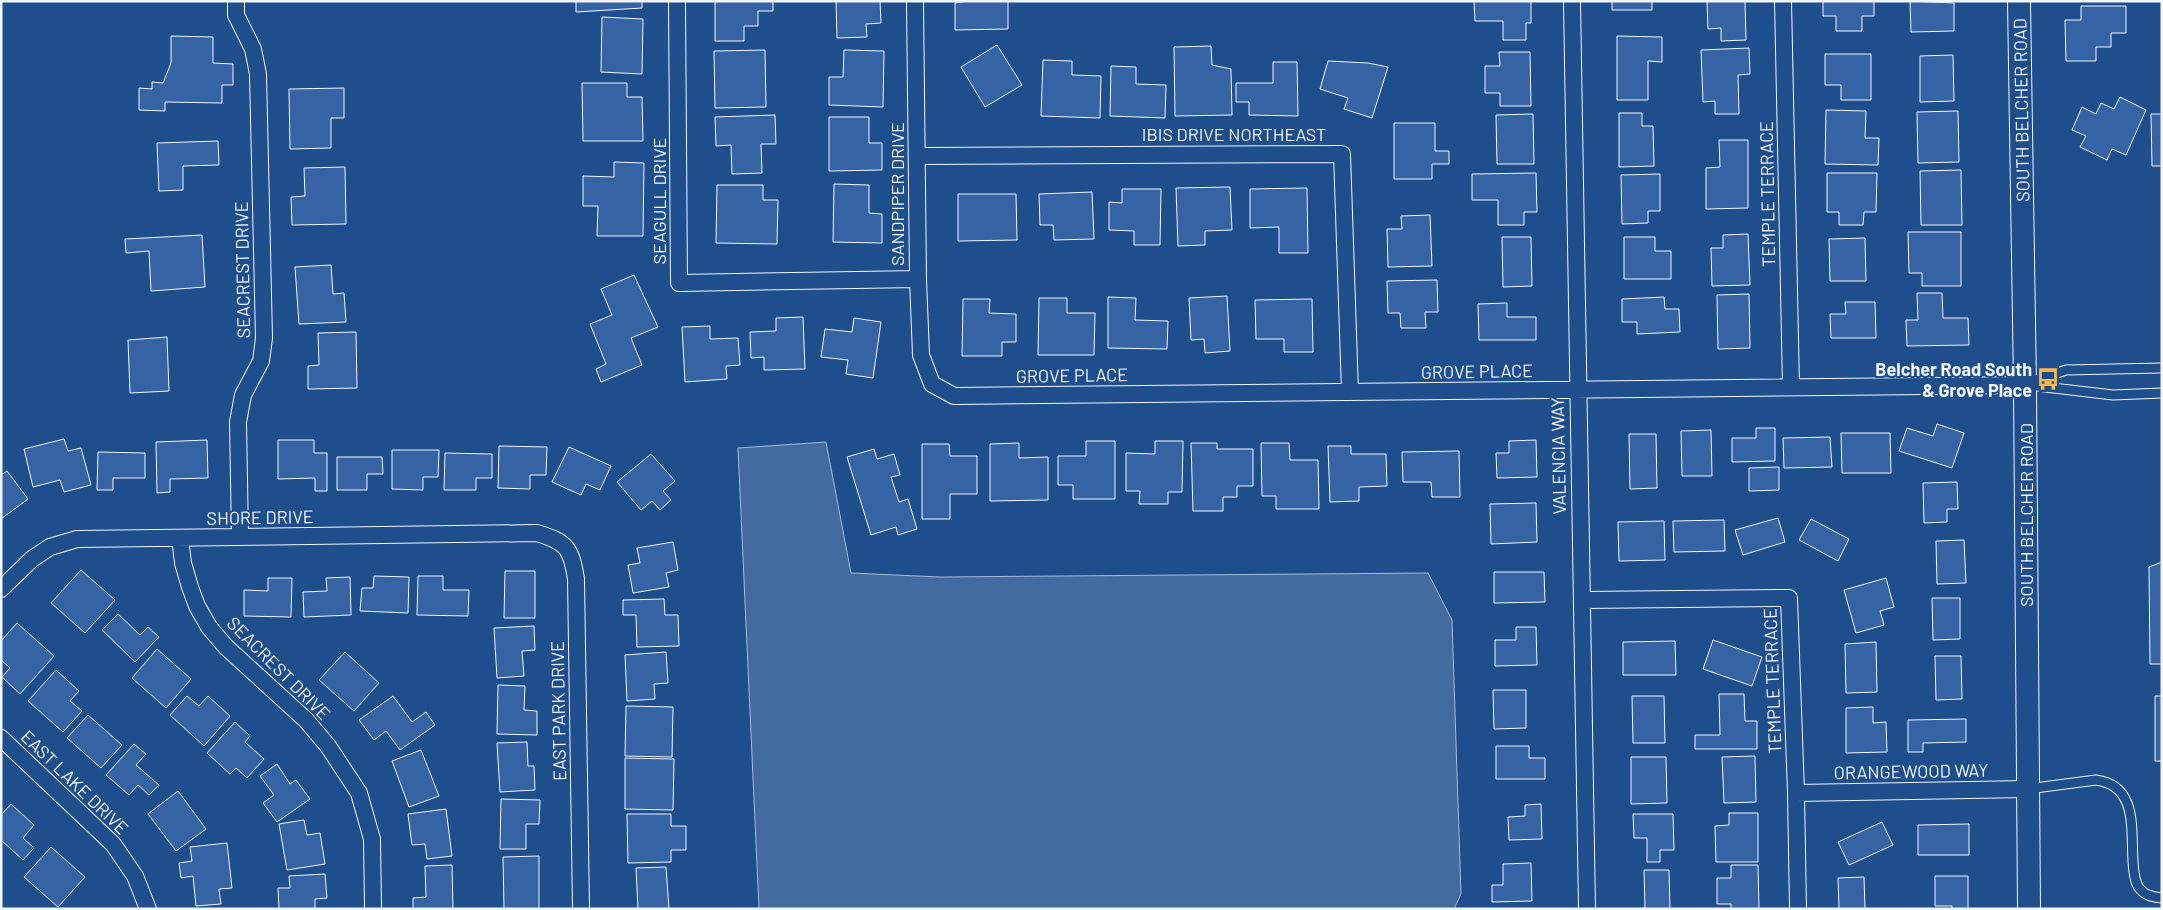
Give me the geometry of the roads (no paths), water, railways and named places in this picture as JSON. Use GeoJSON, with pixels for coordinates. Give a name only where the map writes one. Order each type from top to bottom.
{"type":"FeatureCollection","features":[{"type":"Feature","properties":{"kind":"main road","name":"SOUTH BELCHER ROAD"},"geometry":{"type":"LineString","coordinates":[[2019,1],[2025,385],[2029,909]]}},
{"type":"Feature","properties":{"kind":"street","name":"SEACREST DRIVE"},"geometry":{"type":"LineString","coordinates":[[236,1],[236,14],[253,49],[258,74],[264,338],[261,361],[243,395],[238,422],[240,538]]}},
{"type":"Feature","properties":{"kind":"street","name":"SEAGULL DRIVE"},"geometry":{"type":"LineString","coordinates":[[677,1],[679,283],[918,280]]}},
{"type":"Feature","properties":{"kind":"street","name":"SANDPIPER DRIVE"},"geometry":{"type":"LineString","coordinates":[[915,1],[918,280],[921,356],[932,384]]}},
{"type":"Feature","properties":{"kind":"street","name":"VALENCIA WAY"},"geometry":{"type":"LineString","coordinates":[[1572,1],[1587,909]]}},
{"type":"Feature","properties":{"kind":"street","name":"TEMPLE TERRACE"},"geometry":{"type":"LineString","coordinates":[[1783,1],[1791,386]]}},
{"type":"Feature","properties":{"kind":"street","name":"IBIS DRIVE NORTHEAST"},"geometry":{"type":"LineString","coordinates":[[918,156],[1342,154],[1350,392]]}},
{"type":"Feature","properties":{"kind":"street","name":"GROVE PLACE"},"geometry":{"type":"LineString","coordinates":[[932,384],[954,396],[2025,385]]}},
{"type":"Feature","properties":{"kind":"street","name":"SHORE DRIVE"},"geometry":{"type":"LineString","coordinates":[[1,589],[32,559],[50,547],[77,539],[537,534]]}},
{"type":"Feature","properties":{"kind":"street","name":"EAST PARK DRIVE"},"geometry":{"type":"LineString","coordinates":[[537,534],[551,538],[568,548],[574,563],[576,579],[581,909]]}},
{"type":"Feature","properties":{"kind":"street","name":"SEACREST DRIVE"},"geometry":{"type":"LineString","coordinates":[[180,538],[183,563],[190,587],[197,606],[209,627],[226,647],[306,720],[328,746],[359,793],[372,839],[373,909]]}},
{"type":"Feature","properties":{"kind":"street","name":"TEMPLE TERRACE"},"geometry":{"type":"LineString","coordinates":[[1582,600],[1789,598],[1798,909]]}},
{"type":"Feature","properties":{"kind":"street","name":"EAST LAKE DRIVE"},"geometry":{"type":"LineString","coordinates":[[1,738],[113,844],[135,876],[148,909]]}},
{"type":"Feature","properties":{"kind":"street","name":"ORANGEWOOD WAY"},"geometry":{"type":"LineString","coordinates":[[1796,793],[2027,789]]}},
{"type":"Feature","properties":{"kind":"lane"},"geometry":{"type":"LineString","coordinates":[[2025,385],[2066,370],[2162,368]]}},
{"type":"Feature","properties":{"kind":"lane"},"geometry":{"type":"LineString","coordinates":[[2025,385],[2113,395],[2162,393]]}},
{"type":"Feature","properties":{"kind":"lane"},"geometry":{"type":"LineString","coordinates":[[2027,789],[2096,780],[2106,781],[2119,788],[2125,797],[2130,816],[2136,880],[2140,890],[2150,896],[2162,898]]}},
{"type":"Feature","properties":{"kind":"water"},"geometry":{"type":"Polygon","coordinates":[[[826,442],[851,573],[940,577],[1428,573],[1452,620],[1461,894],[1454,909],[759,909],[738,448],[826,442]]]}},
{"type":"Feature","properties":{"kind":"place","name":"Belcher Road South & Grove Place"},"geometry":{"type":"Point","coordinates":[2048,379]}}]}
